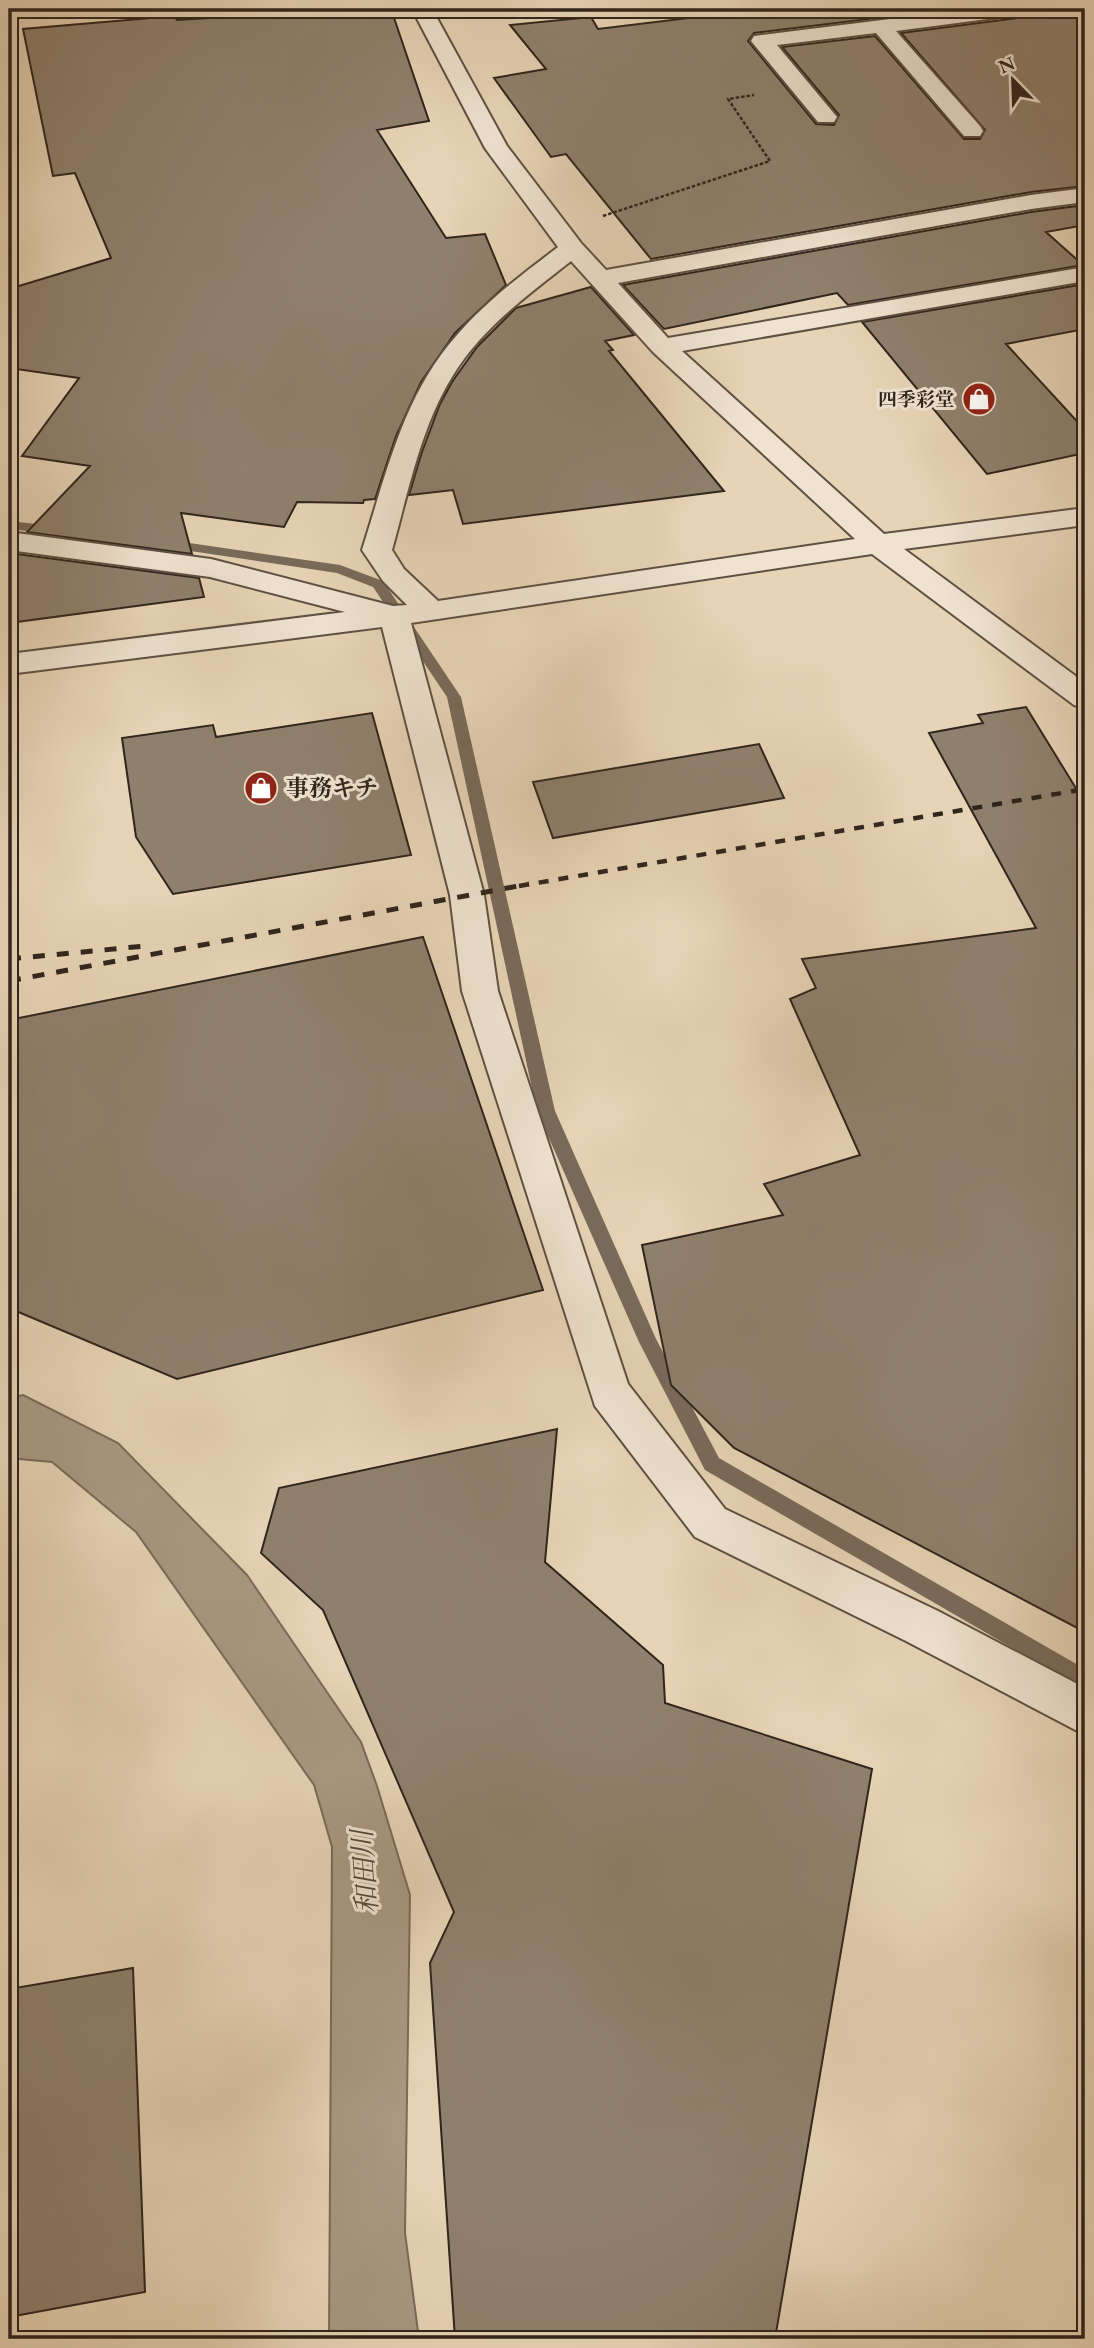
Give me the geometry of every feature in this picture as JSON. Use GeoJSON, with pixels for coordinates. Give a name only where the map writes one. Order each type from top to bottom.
{"type":"FeatureCollection","features":[{"type":"Feature","properties":{"kind":"street"},"geometry":{"type":"LineString","coordinates":[[422,9],[496,148],[565,239],[662,347],[878,544],[1085,698]]}},
{"type":"Feature","properties":{"kind":"street"},"geometry":{"type":"LineString","coordinates":[[826,117],[762,41],[1018,9]]}},
{"type":"Feature","properties":{"kind":"street"},"geometry":{"type":"LineString","coordinates":[[881,26],[972,131]]}},
{"type":"Feature","properties":{"kind":"street"},"geometry":{"type":"LineString","coordinates":[[599,279],[1031,202],[1085,195]]}},
{"type":"Feature","properties":{"kind":"street"},"geometry":{"type":"LineString","coordinates":[[565,239],[453,356],[418,418],[377,550],[413,613],[467,895],[480,991],[610,1393],[710,1522],[922,1626],[1085,1712]]}},
{"type":"Feature","properties":{"kind":"street"},"geometry":{"type":"LineString","coordinates":[[662,347],[1085,274]]}},
{"type":"Feature","properties":{"kind":"street"},"geometry":{"type":"LineString","coordinates":[[9,663],[413,613],[1085,516]]}},
{"type":"Feature","properties":{"kind":"street"},"geometry":{"type":"LineString","coordinates":[[9,541],[211,568],[413,613]]}},
{"type":"Feature","properties":{"kind":"path"},"geometry":{"type":"LineString","coordinates":[[565,239],[770,161],[728,99],[801,89]]}},
{"type":"Feature","properties":{"kind":"water","name":"和田川"},"geometry":{"type":"Polygon","coordinates":[[[23,1395],[118,1443],[247,1575],[361,1742],[410,1895],[405,2233],[419,2339],[329,2339],[332,1847],[314,1785],[136,1532],[52,1462],[9,1458],[9,1398],[23,1395]]]}},
{"type":"Feature","properties":{"kind":"building"},"geometry":{"type":"Polygon","coordinates":[[[257,9],[391,9],[429,121],[377,130],[446,238],[485,234],[506,285],[455,333],[421,382],[396,436],[375,499],[364,500],[363,503],[297,502],[284,527],[181,513],[192,554],[27,532],[90,466],[22,456],[79,378],[9,368],[9,289],[111,258],[75,173],[53,176],[23,29],[174,16],[177,20],[258,15],[257,9]]]}},
{"type":"Feature","properties":{"kind":"building"},"geometry":{"type":"Polygon","coordinates":[[[763,9],[951,9],[754,33],[748,41],[816,124],[834,125],[839,115],[782,47],[875,36],[964,139],[980,139],[985,130],[901,33],[1018,18],[1027,15],[1031,9],[1085,9],[1085,186],[1031,192],[651,259],[566,154],[551,157],[494,78],[546,69],[510,25],[591,17],[598,29],[763,9]]]}},
{"type":"Feature","properties":{"kind":"building"},"geometry":{"type":"Polygon","coordinates":[[[1085,205],[1085,225],[1046,232],[1083,265],[848,305],[837,293],[664,329],[623,285],[1031,212],[1085,205]]]}},
{"type":"Feature","properties":{"kind":"building","name":"四季彩堂"},"geometry":{"type":"Polygon","coordinates":[[[1085,284],[1085,329],[1006,344],[1085,430],[1085,453],[987,474],[862,322],[1085,284]]]}},
{"type":"Feature","properties":{"kind":"building"},"geometry":{"type":"Polygon","coordinates":[[[591,287],[634,335],[605,341],[613,350],[609,351],[724,491],[463,524],[453,490],[409,495],[440,404],[477,347],[516,308],[591,287]]]}},
{"type":"Feature","properties":{"kind":"building"},"geometry":{"type":"Polygon","coordinates":[[[9,553],[199,578],[204,597],[9,623],[9,553]]]}},
{"type":"Feature","properties":{"kind":"building"},"geometry":{"type":"Polygon","coordinates":[[[1026,707],[1085,803],[1085,1632],[734,1448],[671,1385],[642,1245],[783,1215],[764,1184],[860,1155],[790,999],[816,988],[802,959],[1036,928],[929,733],[983,723],[978,715],[1026,707]]]}},
{"type":"Feature","properties":{"kind":"building","name":"事務キチ"},"geometry":{"type":"Polygon","coordinates":[[[372,713],[411,855],[173,894],[136,837],[122,738],[213,725],[216,737],[372,713]]]}},
{"type":"Feature","properties":{"kind":"building"},"geometry":{"type":"Polygon","coordinates":[[[759,744],[784,798],[553,838],[533,782],[759,744]]]}},
{"type":"Feature","properties":{"kind":"building"},"geometry":{"type":"Polygon","coordinates":[[[423,937],[543,1290],[177,1379],[9,1308],[9,1020],[423,937]]]}},
{"type":"Feature","properties":{"kind":"building"},"geometry":{"type":"Polygon","coordinates":[[[557,1429],[545,1562],[663,1665],[665,1703],[872,1769],[775,2339],[455,2339],[430,1963],[454,1912],[323,1610],[261,1553],[279,1488],[557,1429]]]}},
{"type":"Feature","properties":{"kind":"building"},"geometry":{"type":"Polygon","coordinates":[[[133,1968],[145,2292],[9,2317],[9,1989],[133,1968]]]}},
{"type":"Feature","properties":{"kind":"waterway"},"geometry":{"type":"LineString","coordinates":[[9,525],[54,530]]}},
{"type":"Feature","properties":{"kind":"waterway"},"geometry":{"type":"LineString","coordinates":[[169,544],[340,569],[378,584],[454,697],[546,1111],[648,1342],[712,1464],[1085,1680]]}},
{"type":"Feature","properties":{"kind":"railway"},"geometry":{"type":"LineString","coordinates":[[519,886],[1085,789]]}},
{"type":"Feature","properties":{"kind":"railway"},"geometry":{"type":"LineString","coordinates":[[9,981],[529,884]]}},
{"type":"Feature","properties":{"kind":"railway"},"geometry":{"type":"LineString","coordinates":[[9,959],[145,946]]}},
{"type":"Feature","properties":{"kind":"place","name":"四季彩堂"},"geometry":{"type":"Point","coordinates":[979,399]}},
{"type":"Feature","properties":{"kind":"place","name":"事務キチ"},"geometry":{"type":"Point","coordinates":[261,788]}}]}
